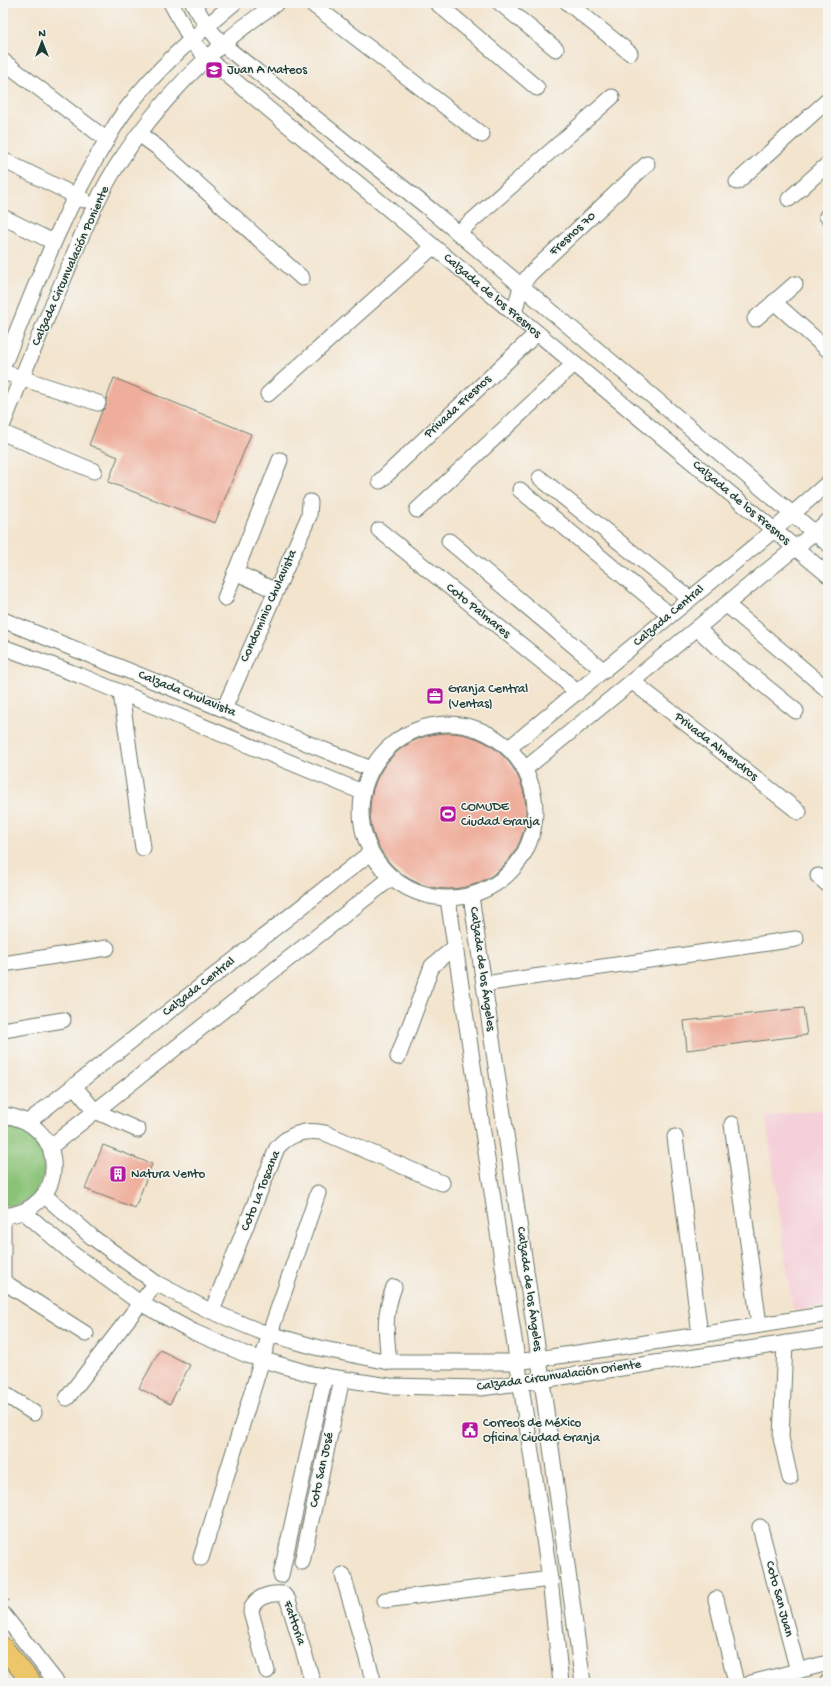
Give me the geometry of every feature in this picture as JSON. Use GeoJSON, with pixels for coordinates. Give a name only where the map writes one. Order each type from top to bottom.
{"type":"FeatureCollection","features":[{"type":"Feature","properties":{"kind":"main road"},"geometry":{"type":"LineString","coordinates":[[3,1647],[32,1683]]}},
{"type":"Feature","properties":{"kind":"street","name":"Calzada de los Fresnos"},"geometry":{"type":"LineString","coordinates":[[171,3],[191,40],[206,57],[828,575]]}},
{"type":"Feature","properties":{"kind":"street","name":"Calzada de los Fresnos"},"geometry":{"type":"LineString","coordinates":[[192,3],[207,26],[222,44],[458,233],[828,544]]}},
{"type":"Feature","properties":{"kind":"street","name":"Calzada Circunvalación Poniente"},"geometry":{"type":"LineString","coordinates":[[3,366],[53,242],[75,195],[127,107],[174,55],[234,3]]}},
{"type":"Feature","properties":{"kind":"street","name":"Calzada Circunvalación Poniente"},"geometry":{"type":"LineString","coordinates":[[3,424],[21,378],[95,205],[120,162],[139,134],[206,57],[250,21],[277,3]]}},
{"type":"Feature","properties":{"kind":"street"},"geometry":{"type":"LineString","coordinates":[[311,3],[482,135]]}},
{"type":"Feature","properties":{"kind":"street"},"geometry":{"type":"LineString","coordinates":[[436,3],[538,88]]}},
{"type":"Feature","properties":{"kind":"street"},"geometry":{"type":"LineString","coordinates":[[500,3],[556,49]]}},
{"type":"Feature","properties":{"kind":"street"},"geometry":{"type":"LineString","coordinates":[[568,3],[630,53]]}},
{"type":"Feature","properties":{"kind":"street"},"geometry":{"type":"LineString","coordinates":[[3,61],[107,140]]}},
{"type":"Feature","properties":{"kind":"street"},"geometry":{"type":"LineString","coordinates":[[458,233],[612,97]]}},
{"type":"Feature","properties":{"kind":"street"},"geometry":{"type":"LineString","coordinates":[[737,182],[828,100]]}},
{"type":"Feature","properties":{"kind":"street"},"geometry":{"type":"LineString","coordinates":[[139,134],[157,147],[302,278]]}},
{"type":"Feature","properties":{"kind":"street"},"geometry":{"type":"LineString","coordinates":[[3,160],[95,205]]}},
{"type":"Feature","properties":{"kind":"street","name":"Fresnos 70"},"geometry":{"type":"LineString","coordinates":[[514,314],[521,286],[530,274],[647,164]]}},
{"type":"Feature","properties":{"kind":"street"},"geometry":{"type":"LineString","coordinates":[[789,199],[828,164]]}},
{"type":"Feature","properties":{"kind":"street"},"geometry":{"type":"LineString","coordinates":[[3,217],[53,242]]}},
{"type":"Feature","properties":{"kind":"street"},"geometry":{"type":"LineString","coordinates":[[268,394],[434,247]]}},
{"type":"Feature","properties":{"kind":"street"},"geometry":{"type":"LineString","coordinates":[[755,319],[795,284]]}},
{"type":"Feature","properties":{"kind":"street"},"geometry":{"type":"LineString","coordinates":[[774,302],[828,350]]}},
{"type":"Feature","properties":{"kind":"street","name":"Privada Fresnos"},"geometry":{"type":"LineString","coordinates":[[380,481],[537,333]]}},
{"type":"Feature","properties":{"kind":"street"},"geometry":{"type":"LineString","coordinates":[[417,510],[574,364]]}},
{"type":"Feature","properties":{"kind":"street"},"geometry":{"type":"LineString","coordinates":[[3,372],[98,403]]}},
{"type":"Feature","properties":{"kind":"street"},"geometry":{"type":"LineString","coordinates":[[3,433],[94,471]]}},
{"type":"Feature","properties":{"kind":"street"},"geometry":{"type":"LineString","coordinates":[[225,598],[280,460]]}},
{"type":"Feature","properties":{"kind":"street"},"geometry":{"type":"LineString","coordinates":[[540,478],[690,599]]}},
{"type":"Feature","properties":{"kind":"street","name":"Calzada Central"},"geometry":{"type":"LineString","coordinates":[[509,748],[774,530],[828,483]]}},
{"type":"Feature","properties":{"kind":"street"},"geometry":{"type":"LineString","coordinates":[[520,490],[670,615]]}},
{"type":"Feature","properties":{"kind":"street","name":"Condominio Chulavista"},"geometry":{"type":"LineString","coordinates":[[224,709],[309,516],[310,502]]}},
{"type":"Feature","properties":{"kind":"street"},"geometry":{"type":"LineString","coordinates":[[525,769],[698,629],[828,521]]}},
{"type":"Feature","properties":{"kind":"street","name":"Coto Palmares"},"geometry":{"type":"LineString","coordinates":[[378,530],[561,677],[577,693]]}},
{"type":"Feature","properties":{"kind":"street"},"geometry":{"type":"LineString","coordinates":[[448,541],[604,671]]}},
{"type":"Feature","properties":{"kind":"street"},"geometry":{"type":"LineString","coordinates":[[235,572],[276,590]]}},
{"type":"Feature","properties":{"kind":"street"},"geometry":{"type":"LineString","coordinates":[[727,604],[828,690]]}},
{"type":"Feature","properties":{"kind":"street","name":"Calzada Chulavista"},"geometry":{"type":"LineString","coordinates":[[3,620],[371,769]]}},
{"type":"Feature","properties":{"kind":"street"},"geometry":{"type":"LineString","coordinates":[[698,629],[718,648],[796,711]]}},
{"type":"Feature","properties":{"kind":"street","name":"Calzada Chulavista"},"geometry":{"type":"LineString","coordinates":[[3,647],[81,676],[362,792]]}},
{"type":"Feature","properties":{"kind":"street"},"geometry":{"type":"LineString","coordinates":[[81,676],[89,654]]}},
{"type":"Feature","properties":{"kind":"street","name":"Privada Almendros"},"geometry":{"type":"LineString","coordinates":[[633,682],[799,812]]}},
{"type":"Feature","properties":{"kind":"street"},"geometry":{"type":"LineString","coordinates":[[121,693],[143,848]]}},
{"type":"Feature","properties":{"kind":"street"},"geometry":{"type":"LineString","coordinates":[[444,724],[462,725],[479,730],[495,738],[509,748],[525,769],[533,790],[536,812],[533,835],[524,856],[510,873],[492,887],[471,896],[448,899],[418,894],[391,878],[380,867],[370,853],[364,839],[361,823],[362,792],[371,769],[382,754],[395,742],[410,733],[444,724]]}},
{"type":"Feature","properties":{"kind":"street","name":"Calzada Central"},"geometry":{"type":"LineString","coordinates":[[28,1122],[370,853]]}},
{"type":"Feature","properties":{"kind":"street"},"geometry":{"type":"LineString","coordinates":[[50,1147],[391,878]]}},
{"type":"Feature","properties":{"kind":"street","name":"Calzada de los Ángeles"},"geometry":{"type":"LineString","coordinates":[[471,896],[542,1380],[583,1683]]}},
{"type":"Feature","properties":{"kind":"street","name":"Calzada de los Ángeles"},"geometry":{"type":"LineString","coordinates":[[448,899],[550,1579],[561,1683]]}},
{"type":"Feature","properties":{"kind":"street"},"geometry":{"type":"LineString","coordinates":[[484,984],[796,940]]}},
{"type":"Feature","properties":{"kind":"street"},"geometry":{"type":"LineString","coordinates":[[398,1057],[432,966],[455,947]]}},
{"type":"Feature","properties":{"kind":"street"},"geometry":{"type":"LineString","coordinates":[[3,964],[107,948]]}},
{"type":"Feature","properties":{"kind":"street"},"geometry":{"type":"LineString","coordinates":[[3,1030],[63,1020]]}},
{"type":"Feature","properties":{"kind":"street"},"geometry":{"type":"LineString","coordinates":[[74,1086],[95,1111],[138,1130]]}},
{"type":"Feature","properties":{"kind":"street"},"geometry":{"type":"LineString","coordinates":[[3,1116],[16,1117],[28,1122],[41,1132],[50,1147],[54,1163],[52,1180],[44,1195],[35,1205],[24,1212],[3,1216],[4,1283],[86,1334]]}},
{"type":"Feature","properties":{"kind":"street"},"geometry":{"type":"LineString","coordinates":[[732,1124],[759,1325]]}},
{"type":"Feature","properties":{"kind":"street","name":"Coto La Toscana"},"geometry":{"type":"LineString","coordinates":[[212,1311],[277,1148],[292,1136],[310,1131],[325,1133],[442,1183]]}},
{"type":"Feature","properties":{"kind":"street"},"geometry":{"type":"LineString","coordinates":[[675,1137],[700,1335]]}},
{"type":"Feature","properties":{"kind":"street"},"geometry":{"type":"LineString","coordinates":[[201,1558],[270,1334],[318,1194]]}},
{"type":"Feature","properties":{"kind":"street","name":"Calzada Circunvalación Oriente"},"geometry":{"type":"LineString","coordinates":[[44,1195],[92,1237],[156,1282],[212,1311],[270,1334],[319,1348],[389,1362],[517,1362],[700,1335],[828,1314]]}},
{"type":"Feature","properties":{"kind":"street","name":"Calzada Circunvalación Oriente"},"geometry":{"type":"LineString","coordinates":[[24,1212],[73,1254],[140,1303],[194,1332],[262,1360],[342,1379],[396,1387],[481,1388],[828,1337]]}},
{"type":"Feature","properties":{"kind":"street"},"geometry":{"type":"LineString","coordinates":[[67,1398],[156,1282]]}},
{"type":"Feature","properties":{"kind":"street"},"geometry":{"type":"LineString","coordinates":[[389,1362],[385,1324],[387,1306],[394,1287]]}},
{"type":"Feature","properties":{"kind":"street"},"geometry":{"type":"LineString","coordinates":[[785,1343],[781,1438],[790,1478]]}},
{"type":"Feature","properties":{"kind":"street"},"geometry":{"type":"LineString","coordinates":[[281,1575],[325,1376]]}},
{"type":"Feature","properties":{"kind":"street","name":"Coto San José"},"geometry":{"type":"LineString","coordinates":[[302,1562],[342,1379]]}},
{"type":"Feature","properties":{"kind":"street"},"geometry":{"type":"LineString","coordinates":[[3,1393],[34,1413]]}},
{"type":"Feature","properties":{"kind":"street","name":"Coto San Juan"},"geometry":{"type":"LineString","coordinates":[[760,1527],[798,1671]]}},
{"type":"Feature","properties":{"kind":"street"},"geometry":{"type":"LineString","coordinates":[[343,1575],[374,1683]]}},
{"type":"Feature","properties":{"kind":"street"},"geometry":{"type":"LineString","coordinates":[[385,1600],[550,1579]]}},
{"type":"Feature","properties":{"kind":"street","name":"Fattoria"},"geometry":{"type":"LineString","coordinates":[[267,1671],[252,1612],[252,1604],[256,1599],[276,1593],[283,1594],[288,1600],[313,1683]]}},
{"type":"Feature","properties":{"kind":"street"},"geometry":{"type":"LineString","coordinates":[[716,1599],[736,1683]]}},
{"type":"Feature","properties":{"kind":"street"},"geometry":{"type":"LineString","coordinates":[[3,1614],[57,1683]]}},
{"type":"Feature","properties":{"kind":"street"},"geometry":{"type":"LineString","coordinates":[[755,1682],[828,1663]]}},
{"type":"Feature","properties":{"kind":"shaded area"},"geometry":{"type":"Polygon","coordinates":[[[828,1109],[828,1305],[793,1310],[766,1117],[828,1109]]]}},
{"type":"Feature","properties":{"kind":"green space"},"geometry":{"type":"Polygon","coordinates":[[[3,1126],[21,1130],[34,1139],[42,1152],[44,1167],[41,1182],[33,1195],[20,1203],[3,1205],[3,1126]]]}},
{"type":"Feature","properties":{"kind":"building"},"geometry":{"type":"Polygon","coordinates":[[[114,378],[251,434],[215,523],[108,482],[118,457],[89,445],[102,411],[106,406],[106,400],[114,378]]]}},
{"type":"Feature","properties":{"kind":"building","name":"COMUDE Ciudad Granja"},"geometry":{"type":"Polygon","coordinates":[[[440,733],[456,733],[471,736],[485,742],[503,756],[517,774],[523,788],[526,811],[523,834],[517,848],[503,866],[485,880],[471,886],[456,889],[440,889],[425,886],[411,880],[393,866],[383,854],[373,834],[370,819],[370,803],[373,788],[379,774],[393,756],[405,746],[425,736],[440,733]]]}},
{"type":"Feature","properties":{"kind":"building"},"geometry":{"type":"Polygon","coordinates":[[[803,1008],[807,1035],[687,1050],[684,1021],[803,1008]]]}},
{"type":"Feature","properties":{"kind":"building","name":"Natura Vento"},"geometry":{"type":"Polygon","coordinates":[[[103,1145],[152,1164],[135,1208],[85,1189],[103,1145]]]}},
{"type":"Feature","properties":{"kind":"building"},"geometry":{"type":"Polygon","coordinates":[[[160,1350],[190,1365],[170,1404],[139,1388],[160,1350]]]}},
{"type":"Feature","properties":{"kind":"place","name":"Juan A Mateos"},"geometry":{"type":"Point","coordinates":[214,70]}},
{"type":"Feature","properties":{"kind":"place","name":"Granja Central (Ventas)"},"geometry":{"type":"Point","coordinates":[435,696]}},
{"type":"Feature","properties":{"kind":"place","name":"COMUDE Ciudad Granja"},"geometry":{"type":"Point","coordinates":[448,814]}},
{"type":"Feature","properties":{"kind":"place","name":"Natura Vento"},"geometry":{"type":"Point","coordinates":[118,1174]}},
{"type":"Feature","properties":{"kind":"place","name":"Correos de México Oficina Ciudad Granja"},"geometry":{"type":"Point","coordinates":[470,1430]}}]}
